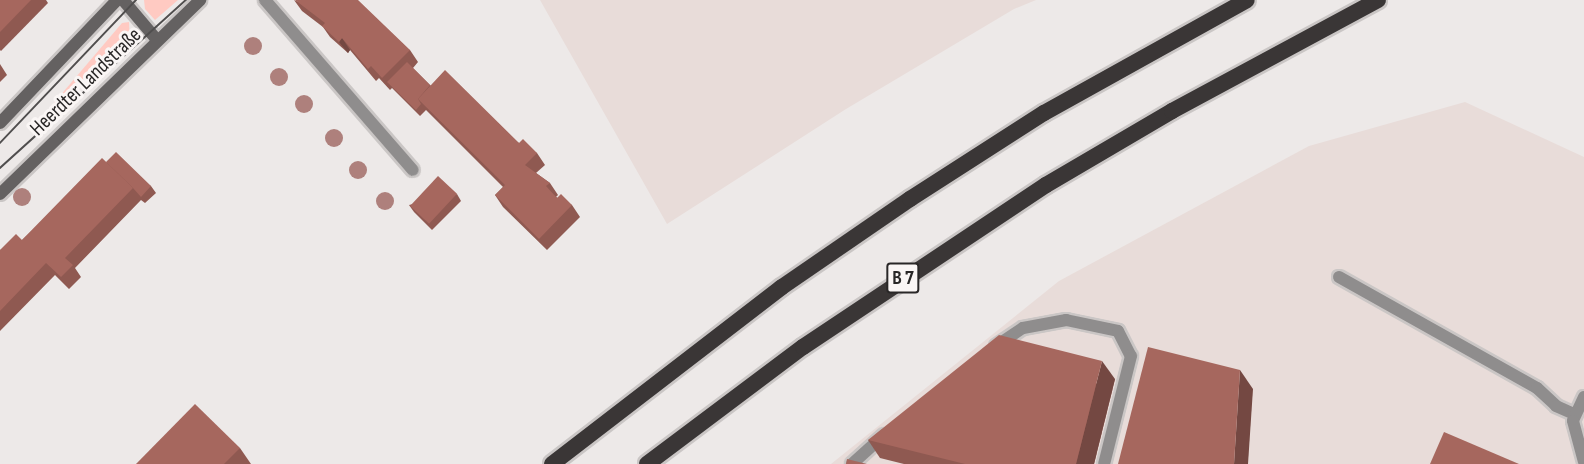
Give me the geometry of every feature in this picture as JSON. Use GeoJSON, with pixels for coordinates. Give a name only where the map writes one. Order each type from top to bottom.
{"type":"FeatureCollection","features":[{"type":"Feature","properties":{"kind":"highway"},"geometry":{"type":"LineString","coordinates":[[552,464],[782,286],[910,199],[1044,113],[1247,0]]}},
{"type":"Feature","properties":{"kind":"highway","name":"B 7"},"geometry":{"type":"LineString","coordinates":[[646,464],[803,347],[930,260],[1172,111],[1378,0]]}},
{"type":"Feature","properties":{"kind":"main road","name":"Heerdter Landstraße"},"geometry":{"type":"LineString","coordinates":[[0,123],[117,0]]}},
{"type":"Feature","properties":{"kind":"main road"},"geometry":{"type":"LineString","coordinates":[[123,0],[157,40]]}},
{"type":"Feature","properties":{"kind":"main road","name":"Heerdter Landstraße"},"geometry":{"type":"LineString","coordinates":[[0,194],[200,0]]}},
{"type":"Feature","properties":{"kind":"street"},"geometry":{"type":"LineString","coordinates":[[265,0],[413,171]]}},
{"type":"Feature","properties":{"kind":"street"},"geometry":{"type":"LineString","coordinates":[[1339,277],[1537,388],[1556,406],[1574,414]]}},
{"type":"Feature","properties":{"kind":"street"},"geometry":{"type":"LineString","coordinates":[[984,354],[1023,328],[1066,320],[1118,331],[1131,356],[1104,464]]}},
{"type":"Feature","properties":{"kind":"street"},"geometry":{"type":"LineString","coordinates":[[1584,397],[1574,414],[1584,462]]}},
{"type":"Feature","properties":{"kind":"street"},"geometry":{"type":"LineString","coordinates":[[852,464],[894,425]]}},
{"type":"Feature","properties":{"kind":"shaded area"},"geometry":{"type":"Polygon","coordinates":[[[144,0],[178,0],[155,20],[145,9],[144,0]]]}},
{"type":"Feature","properties":{"kind":"shaded area"},"geometry":{"type":"Polygon","coordinates":[[[540,0],[1036,0],[1014,9],[846,109],[667,224],[540,0]]]}},
{"type":"Feature","properties":{"kind":"shaded area"},"geometry":{"type":"Polygon","coordinates":[[[129,22],[130,41],[53,104],[122,23],[129,22]]]}},
{"type":"Feature","properties":{"kind":"shaded area"},"geometry":{"type":"Polygon","coordinates":[[[1465,102],[1584,157],[1584,464],[831,464],[1059,281],[1309,146],[1465,102]]]}},
{"type":"Feature","properties":{"kind":"building"},"geometry":{"type":"Polygon","coordinates":[[[0,0],[31,0],[0,32],[0,0]]]}},
{"type":"Feature","properties":{"kind":"building"},"geometry":{"type":"Polygon","coordinates":[[[295,0],[358,0],[410,50],[382,78],[371,66],[368,69],[342,38],[339,42],[322,26],[325,23],[295,0]]]}},
{"type":"Feature","properties":{"kind":"building"},"geometry":{"type":"Polygon","coordinates":[[[407,62],[430,85],[418,99],[421,104],[416,110],[387,82],[407,62]]]}},
{"type":"Feature","properties":{"kind":"building"},"geometry":{"type":"Polygon","coordinates":[[[445,70],[519,143],[523,139],[537,153],[525,165],[550,183],[546,186],[557,198],[561,194],[572,205],[539,239],[495,195],[505,185],[418,99],[445,70]]]}},
{"type":"Feature","properties":{"kind":"building"},"geometry":{"type":"Polygon","coordinates":[[[116,152],[151,186],[141,197],[106,162],[116,152]]]}},
{"type":"Feature","properties":{"kind":"building"},"geometry":{"type":"Polygon","coordinates":[[[102,158],[133,188],[65,258],[73,265],[61,277],[46,263],[0,311],[0,250],[16,234],[22,240],[102,158]]]}},
{"type":"Feature","properties":{"kind":"building"},"geometry":{"type":"Polygon","coordinates":[[[438,176],[457,194],[429,224],[410,206],[438,176]]]}},
{"type":"Feature","properties":{"kind":"building"},"geometry":{"type":"Polygon","coordinates":[[[999,335],[1102,361],[1076,464],[965,464],[868,440],[999,335]]]}},
{"type":"Feature","properties":{"kind":"building"},"geometry":{"type":"Polygon","coordinates":[[[1148,347],[1240,370],[1234,464],[1118,464],[1148,347]]]}},
{"type":"Feature","properties":{"kind":"building"},"geometry":{"type":"Polygon","coordinates":[[[195,404],[240,448],[224,464],[136,464],[195,404]]]}},
{"type":"Feature","properties":{"kind":"building"},"geometry":{"type":"Polygon","coordinates":[[[1444,432],[1519,464],[1430,464],[1444,432]]]}},
{"type":"Feature","properties":{"kind":"building"},"geometry":{"type":"Polygon","coordinates":[[[847,459],[867,464],[846,464],[847,459]]]}},
{"type":"Feature","properties":{"kind":"tram line"},"geometry":{"type":"LineString","coordinates":[[0,143],[136,0]]}},
{"type":"Feature","properties":{"kind":"tram line"},"geometry":{"type":"LineString","coordinates":[[0,168],[186,0]]}}]}
